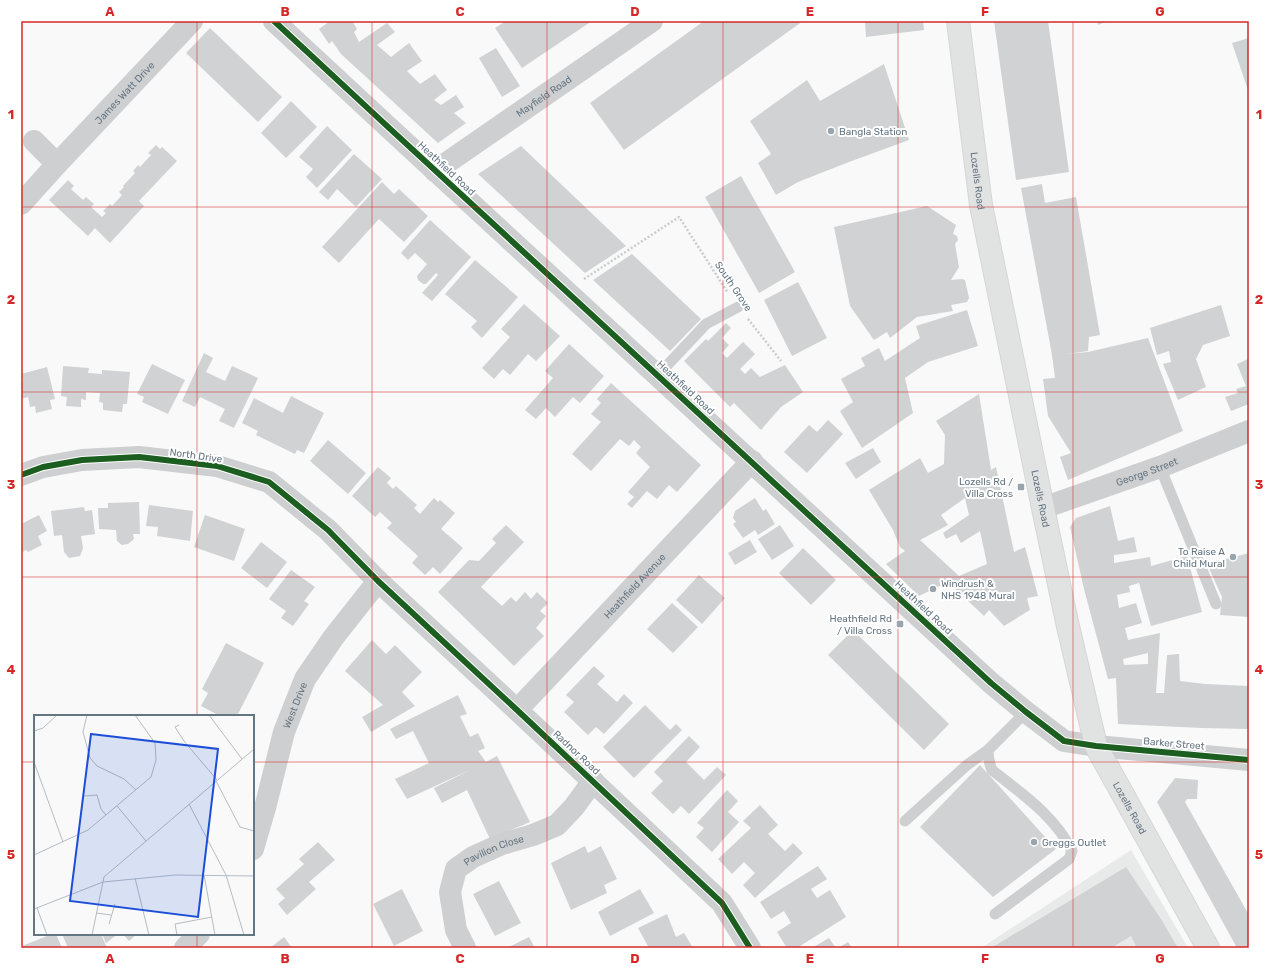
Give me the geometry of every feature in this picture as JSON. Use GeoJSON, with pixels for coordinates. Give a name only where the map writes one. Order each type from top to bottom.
{"type":"FeatureCollection","features":[{"type":"Feature","properties":{"kind":"main road","name":"Lozells Road"},"geometry":{"type":"LineString","coordinates":[[958,21],[981,205],[1067,622],[1096,746],[1208,948]]}},
{"type":"Feature","properties":{"kind":"street","name":"James Watt Drive"},"geometry":{"type":"LineString","coordinates":[[21,204],[192,21]]}},
{"type":"Feature","properties":{"kind":"street","name":"Heathfield Road"},"geometry":{"type":"LineString","coordinates":[[274,21],[991,683],[1064,741],[1096,746]]}},
{"type":"Feature","properties":{"kind":"street","name":"Mayfield Road"},"geometry":{"type":"LineString","coordinates":[[436,171],[652,21]]}},
{"type":"Feature","properties":{"kind":"street"},"geometry":{"type":"LineString","coordinates":[[34,141],[57,164]]}},
{"type":"Feature","properties":{"kind":"street","name":"George Street"},"geometry":{"type":"LineString","coordinates":[[1043,508],[1160,467],[1249,431]]}},
{"type":"Feature","properties":{"kind":"street","name":"North Drive"},"geometry":{"type":"LineString","coordinates":[[21,475],[43,467],[82,460],[138,457],[217,466],[269,482],[328,530],[378,581]]}},
{"type":"Feature","properties":{"kind":"street","name":"Heathfield Avenue"},"geometry":{"type":"LineString","coordinates":[[517,710],[752,461]]}},
{"type":"Feature","properties":{"kind":"street","name":"Radnor Road"},"geometry":{"type":"LineString","coordinates":[[378,581],[722,903],[750,948]]}},
{"type":"Feature","properties":{"kind":"street","name":"West Drive"},"geometry":{"type":"LineString","coordinates":[[254,846],[284,732],[305,680],[333,638],[378,581]]}},
{"type":"Feature","properties":{"kind":"street","name":"Barker Street"},"geometry":{"type":"LineString","coordinates":[[1096,746],[1249,764]]}},
{"type":"Feature","properties":{"kind":"street","name":"Pavilion Close"},"geometry":{"type":"LineString","coordinates":[[465,948],[456,930],[450,892],[456,869],[473,856],[502,844],[557,825],[574,808],[593,781]]}},
{"type":"Feature","properties":{"kind":"street"},"geometry":{"type":"LineString","coordinates":[[185,948],[198,935]]}},
{"type":"Feature","properties":{"kind":"lane"},"geometry":{"type":"LineString","coordinates":[[658,375],[706,324],[738,307]]}},
{"type":"Feature","properties":{"kind":"lane"},"geometry":{"type":"LineString","coordinates":[[1160,467],[1216,604]]}},
{"type":"Feature","properties":{"kind":"lane"},"geometry":{"type":"LineString","coordinates":[[905,821],[962,769],[988,750],[1026,712]]}},
{"type":"Feature","properties":{"kind":"lane"},"geometry":{"type":"LineString","coordinates":[[988,750],[988,758],[992,770],[1043,812],[1061,832],[1072,851],[1069,859],[995,914]]}},
{"type":"Feature","properties":{"kind":"shaded area"},"geometry":{"type":"Polygon","coordinates":[[[1131,850],[1188,948],[981,948],[1131,850]]]}},
{"type":"Feature","properties":{"kind":"building"},"geometry":{"type":"Polygon","coordinates":[[[330,21],[352,21],[357,29],[354,32],[359,42],[387,23],[395,32],[377,45],[391,57],[409,43],[422,61],[407,71],[420,84],[435,74],[447,90],[434,100],[441,105],[456,95],[464,107],[454,113],[466,123],[438,143],[341,54],[332,41],[329,44],[319,29],[330,21]]]}},
{"type":"Feature","properties":{"kind":"building"},"geometry":{"type":"Polygon","coordinates":[[[506,21],[592,21],[522,68],[495,28],[506,21]]]}},
{"type":"Feature","properties":{"kind":"building"},"geometry":{"type":"Polygon","coordinates":[[[704,21],[803,21],[624,150],[590,103],[704,21]]]}},
{"type":"Feature","properties":{"kind":"building"},"geometry":{"type":"Polygon","coordinates":[[[865,21],[923,21],[924,30],[866,37],[865,21]]]}},
{"type":"Feature","properties":{"kind":"building"},"geometry":{"type":"Polygon","coordinates":[[[994,21],[1048,21],[1069,172],[1016,180],[994,21]]]}},
{"type":"Feature","properties":{"kind":"building"},"geometry":{"type":"Polygon","coordinates":[[[1097,21],[1108,21],[1098,25],[1097,21]]]}},
{"type":"Feature","properties":{"kind":"building"},"geometry":{"type":"Polygon","coordinates":[[[210,28],[282,97],[258,122],[186,53],[210,28]]]}},
{"type":"Feature","properties":{"kind":"building"},"geometry":{"type":"Polygon","coordinates":[[[1249,38],[1249,93],[1232,43],[1249,38]]]}},
{"type":"Feature","properties":{"kind":"building"},"geometry":{"type":"Polygon","coordinates":[[[496,48],[520,86],[502,97],[479,58],[496,48]]]}},
{"type":"Feature","properties":{"kind":"building","name":"Bangla Station"},"geometry":{"type":"Polygon","coordinates":[[[884,64],[909,140],[798,182],[776,195],[758,163],[771,154],[750,121],[807,80],[820,101],[884,64]]]}},
{"type":"Feature","properties":{"kind":"building"},"geometry":{"type":"Polygon","coordinates":[[[291,101],[317,127],[286,158],[261,133],[291,101]]]}},
{"type":"Feature","properties":{"kind":"building"},"geometry":{"type":"Polygon","coordinates":[[[327,126],[352,150],[317,188],[306,177],[313,169],[299,157],[327,126]]]}},
{"type":"Feature","properties":{"kind":"building"},"geometry":{"type":"Polygon","coordinates":[[[156,145],[160,149],[162,147],[177,161],[139,201],[144,206],[110,243],[95,228],[88,236],[49,200],[68,180],[74,186],[71,189],[83,200],[86,197],[94,204],[91,207],[102,217],[106,213],[103,211],[110,204],[112,206],[122,195],[119,192],[135,173],[133,171],[138,165],[140,167],[151,155],[148,153],[156,145]]]}},
{"type":"Feature","properties":{"kind":"building"},"geometry":{"type":"Polygon","coordinates":[[[521,146],[626,246],[585,273],[478,174],[521,146]]]}},
{"type":"Feature","properties":{"kind":"building"},"geometry":{"type":"Polygon","coordinates":[[[354,154],[382,179],[356,207],[337,189],[328,200],[319,192],[354,154]]]}},
{"type":"Feature","properties":{"kind":"building"},"geometry":{"type":"Polygon","coordinates":[[[741,176],[795,272],[759,293],[705,197],[741,176]]]}},
{"type":"Feature","properties":{"kind":"building"},"geometry":{"type":"Polygon","coordinates":[[[382,182],[394,194],[399,189],[428,216],[404,242],[379,219],[339,263],[322,247],[382,182]]]}},
{"type":"Feature","properties":{"kind":"building"},"geometry":{"type":"Polygon","coordinates":[[[1042,184],[1045,203],[1076,197],[1100,335],[1089,337],[1088,351],[1067,354],[1088,352],[1148,338],[1183,431],[1068,480],[1060,457],[1071,453],[1048,416],[1043,379],[1055,378],[1021,188],[1042,184]]]}},
{"type":"Feature","properties":{"kind":"building"},"geometry":{"type":"Polygon","coordinates":[[[927,206],[956,225],[953,234],[957,236],[958,240],[955,244],[959,267],[951,280],[965,280],[969,298],[967,302],[951,305],[953,311],[917,317],[890,338],[887,332],[874,340],[850,306],[834,227],[927,206]]]}},
{"type":"Feature","properties":{"kind":"building"},"geometry":{"type":"Polygon","coordinates":[[[430,220],[471,257],[432,301],[422,293],[438,275],[436,273],[426,284],[423,284],[418,280],[417,276],[427,264],[415,253],[408,260],[401,253],[430,220]]]}},
{"type":"Feature","properties":{"kind":"building"},"geometry":{"type":"Polygon","coordinates":[[[632,254],[701,319],[670,351],[593,280],[632,254]]]}},
{"type":"Feature","properties":{"kind":"building"},"geometry":{"type":"Polygon","coordinates":[[[475,260],[518,297],[482,338],[471,327],[477,321],[445,294],[475,260]]]}},
{"type":"Feature","properties":{"kind":"building"},"geometry":{"type":"Polygon","coordinates":[[[798,282],[827,338],[792,356],[764,300],[798,282]]]}},
{"type":"Feature","properties":{"kind":"building"},"geometry":{"type":"Polygon","coordinates":[[[524,304],[560,336],[536,361],[528,354],[510,375],[503,369],[494,379],[482,368],[510,337],[501,329],[524,304]]]}},
{"type":"Feature","properties":{"kind":"building"},"geometry":{"type":"Polygon","coordinates":[[[1221,305],[1230,336],[1203,345],[1196,359],[1206,387],[1178,400],[1163,364],[1171,362],[1169,351],[1157,355],[1150,328],[1221,305]]]}},
{"type":"Feature","properties":{"kind":"building"},"geometry":{"type":"Polygon","coordinates":[[[967,310],[978,346],[928,362],[905,378],[913,413],[862,448],[840,411],[853,402],[841,379],[865,366],[861,358],[879,348],[885,361],[920,338],[916,326],[967,310]]]}},
{"type":"Feature","properties":{"kind":"building"},"geometry":{"type":"Polygon","coordinates":[[[726,323],[731,328],[722,338],[729,345],[722,353],[727,358],[743,342],[755,354],[740,369],[745,374],[751,368],[760,377],[785,365],[803,392],[781,407],[761,430],[734,403],[730,407],[684,361],[706,339],[708,341],[726,323]]]}},
{"type":"Feature","properties":{"kind":"building"},"geometry":{"type":"Polygon","coordinates":[[[569,344],[604,376],[580,403],[573,397],[555,417],[546,408],[536,419],[525,410],[553,378],[545,371],[569,344]]]}},
{"type":"Feature","properties":{"kind":"building"},"geometry":{"type":"Polygon","coordinates":[[[204,353],[213,358],[206,372],[225,381],[232,366],[258,378],[234,428],[219,421],[225,409],[200,397],[195,407],[182,401],[204,353]]]}},
{"type":"Feature","properties":{"kind":"building"},"geometry":{"type":"Polygon","coordinates":[[[1248,359],[1249,404],[1231,411],[1225,397],[1238,393],[1236,389],[1246,386],[1237,364],[1248,359]]]}},
{"type":"Feature","properties":{"kind":"building"},"geometry":{"type":"Polygon","coordinates":[[[152,364],[185,380],[168,414],[142,402],[144,397],[137,394],[152,364]]]}},
{"type":"Feature","properties":{"kind":"building"},"geometry":{"type":"Polygon","coordinates":[[[63,366],[89,368],[88,373],[102,374],[102,370],[130,372],[127,404],[123,404],[122,412],[103,410],[103,403],[99,402],[100,393],[86,392],[86,400],[81,399],[81,407],[66,406],[67,397],[61,396],[63,366]]]}},
{"type":"Feature","properties":{"kind":"building"},"geometry":{"type":"Polygon","coordinates":[[[47,367],[55,399],[50,400],[52,409],[36,413],[35,406],[30,407],[28,397],[21,399],[21,381],[23,380],[21,374],[47,367]]]}},
{"type":"Feature","properties":{"kind":"building"},"geometry":{"type":"Polygon","coordinates":[[[611,383],[701,465],[677,492],[669,485],[657,499],[647,491],[632,508],[627,504],[634,497],[628,492],[650,467],[636,453],[641,447],[634,440],[629,446],[620,439],[591,471],[572,454],[601,422],[591,414],[601,403],[597,399],[611,383]]]}},
{"type":"Feature","properties":{"kind":"building"},"geometry":{"type":"Polygon","coordinates":[[[979,394],[991,470],[996,467],[1014,552],[1025,547],[1038,596],[1027,598],[1030,610],[1004,626],[989,610],[984,616],[948,582],[919,596],[886,564],[905,551],[900,547],[893,530],[869,490],[920,458],[928,473],[944,464],[945,435],[936,421],[979,394]],[[965,498],[941,515],[948,525],[920,540],[959,576],[987,564],[980,531],[961,543],[956,534],[946,539],[943,533],[969,515],[965,498]]]}},
{"type":"Feature","properties":{"kind":"building"},"geometry":{"type":"Polygon","coordinates":[[[291,396],[324,413],[304,453],[297,450],[295,454],[256,435],[258,431],[242,423],[254,398],[283,413],[291,396]]]}},
{"type":"Feature","properties":{"kind":"building"},"geometry":{"type":"Polygon","coordinates":[[[828,420],[843,434],[807,473],[784,452],[809,425],[817,432],[828,420]]]}},
{"type":"Feature","properties":{"kind":"building"},"geometry":{"type":"Polygon","coordinates":[[[328,440],[366,473],[348,494],[310,461],[328,440]]]}},
{"type":"Feature","properties":{"kind":"building"},"geometry":{"type":"Polygon","coordinates":[[[873,448],[881,462],[856,479],[845,463],[873,448]]]}},
{"type":"Feature","properties":{"kind":"building"},"geometry":{"type":"Polygon","coordinates":[[[378,467],[391,478],[387,483],[393,489],[396,486],[417,505],[414,508],[420,514],[434,498],[438,502],[440,500],[455,513],[441,529],[463,548],[440,574],[433,567],[425,575],[412,563],[418,556],[387,528],[392,523],[380,512],[375,517],[352,496],[378,467]]]}},
{"type":"Feature","properties":{"kind":"building"},"geometry":{"type":"Polygon","coordinates":[[[755,498],[763,511],[766,509],[775,524],[758,535],[755,530],[743,538],[733,524],[736,522],[733,518],[735,511],[755,498]]]}},
{"type":"Feature","properties":{"kind":"building"},"geometry":{"type":"Polygon","coordinates":[[[139,502],[140,534],[133,534],[134,539],[128,544],[122,545],[117,541],[116,530],[99,529],[98,508],[108,508],[108,503],[139,502]]]}},
{"type":"Feature","properties":{"kind":"building"},"geometry":{"type":"Polygon","coordinates":[[[149,505],[193,511],[190,541],[157,536],[158,527],[146,526],[149,505]]]}},
{"type":"Feature","properties":{"kind":"building"},"geometry":{"type":"Polygon","coordinates":[[[1110,506],[1118,541],[1134,537],[1137,552],[1114,555],[1114,563],[1150,557],[1151,566],[1187,556],[1202,612],[1151,626],[1139,583],[1129,586],[1130,592],[1117,595],[1119,608],[1136,603],[1142,623],[1125,628],[1128,640],[1160,633],[1156,693],[1164,693],[1167,655],[1179,654],[1180,681],[1249,686],[1249,729],[1118,724],[1116,678],[1108,679],[1084,589],[1070,527],[1076,518],[1110,506]],[[1148,653],[1123,659],[1124,665],[1148,664],[1148,653]]]}},
{"type":"Feature","properties":{"kind":"building"},"geometry":{"type":"Polygon","coordinates":[[[84,507],[85,511],[92,510],[95,534],[81,536],[83,548],[80,556],[69,558],[64,552],[62,535],[54,536],[51,511],[84,507]]]}},
{"type":"Feature","properties":{"kind":"building"},"geometry":{"type":"Polygon","coordinates":[[[39,515],[47,531],[38,536],[42,545],[28,552],[26,550],[21,553],[21,524],[39,515]]]}},
{"type":"Feature","properties":{"kind":"building"},"geometry":{"type":"Polygon","coordinates":[[[205,515],[245,529],[234,561],[194,547],[205,515]]]}},
{"type":"Feature","properties":{"kind":"building"},"geometry":{"type":"Polygon","coordinates":[[[506,525],[524,542],[481,587],[502,606],[511,597],[516,602],[525,592],[531,599],[537,592],[548,603],[540,611],[546,616],[536,628],[544,636],[514,666],[438,592],[469,560],[479,561],[496,543],[492,539],[506,525]]]}},
{"type":"Feature","properties":{"kind":"building"},"geometry":{"type":"Polygon","coordinates":[[[780,525],[794,546],[772,560],[758,539],[780,525]]]}},
{"type":"Feature","properties":{"kind":"building"},"geometry":{"type":"Polygon","coordinates":[[[750,540],[757,552],[735,565],[728,553],[750,540]]]}},
{"type":"Feature","properties":{"kind":"building"},"geometry":{"type":"Polygon","coordinates":[[[261,542],[287,562],[267,588],[241,568],[261,542]]]}},
{"type":"Feature","properties":{"kind":"building"},"geometry":{"type":"Polygon","coordinates":[[[803,548],[836,580],[811,605],[779,573],[803,548]]]}},
{"type":"Feature","properties":{"kind":"building"},"geometry":{"type":"Polygon","coordinates":[[[1249,553],[1249,617],[1220,615],[1222,597],[1207,564],[1249,553]]]}},
{"type":"Feature","properties":{"kind":"building"},"geometry":{"type":"Polygon","coordinates":[[[291,570],[315,587],[304,601],[309,604],[293,626],[281,618],[286,611],[269,599],[291,570]]]}},
{"type":"Feature","properties":{"kind":"building"},"geometry":{"type":"Polygon","coordinates":[[[699,575],[725,598],[702,624],[676,600],[699,575]]]}},
{"type":"Feature","properties":{"kind":"building"},"geometry":{"type":"Polygon","coordinates":[[[672,603],[698,627],[673,653],[647,629],[672,603]]]}},
{"type":"Feature","properties":{"kind":"building"},"geometry":{"type":"Polygon","coordinates":[[[853,630],[949,724],[924,750],[828,655],[853,630]]]}},
{"type":"Feature","properties":{"kind":"building"},"geometry":{"type":"Polygon","coordinates":[[[372,640],[386,654],[395,645],[422,672],[402,692],[415,706],[371,732],[362,717],[383,705],[345,671],[372,640]]]}},
{"type":"Feature","properties":{"kind":"building"},"geometry":{"type":"Polygon","coordinates":[[[226,643],[264,663],[238,715],[218,715],[201,706],[208,693],[202,689],[226,643]]]}},
{"type":"Feature","properties":{"kind":"building"},"geometry":{"type":"Polygon","coordinates":[[[594,666],[605,676],[597,684],[617,702],[624,694],[633,703],[604,734],[596,727],[588,735],[564,712],[574,702],[566,695],[594,666]]]}},
{"type":"Feature","properties":{"kind":"building"},"geometry":{"type":"Polygon","coordinates":[[[458,695],[467,714],[460,716],[470,737],[478,733],[485,748],[478,751],[486,762],[497,756],[530,822],[490,839],[467,790],[442,803],[434,788],[472,769],[407,799],[395,779],[429,763],[413,731],[396,739],[390,729],[458,695]]]}},
{"type":"Feature","properties":{"kind":"building"},"geometry":{"type":"Polygon","coordinates":[[[645,705],[670,730],[676,724],[682,730],[634,778],[603,747],[645,705]]]}},
{"type":"Feature","properties":{"kind":"building"},"geometry":{"type":"Polygon","coordinates":[[[689,736],[700,747],[686,762],[704,780],[717,767],[726,775],[689,814],[681,806],[673,814],[651,793],[663,781],[654,772],[689,736]]]}},
{"type":"Feature","properties":{"kind":"building"},"geometry":{"type":"Polygon","coordinates":[[[980,765],[1056,849],[993,897],[920,827],[980,765]]]}},
{"type":"Feature","properties":{"kind":"building"},"geometry":{"type":"Polygon","coordinates":[[[1175,778],[1198,780],[1197,799],[1187,799],[1185,802],[1249,915],[1249,948],[1237,948],[1157,802],[1175,778]]]}},
{"type":"Feature","properties":{"kind":"building"},"geometry":{"type":"Polygon","coordinates":[[[727,790],[738,801],[728,812],[739,822],[712,852],[696,837],[704,828],[697,823],[727,790]]]}},
{"type":"Feature","properties":{"kind":"building"},"geometry":{"type":"Polygon","coordinates":[[[760,805],[778,825],[768,834],[785,851],[793,843],[803,853],[755,898],[743,885],[755,873],[744,862],[732,874],[718,859],[751,828],[743,821],[760,805]]]}},
{"type":"Feature","properties":{"kind":"building"},"geometry":{"type":"Polygon","coordinates":[[[318,842],[335,860],[309,882],[316,889],[287,915],[278,904],[285,898],[276,889],[304,864],[299,859],[318,842]]]}},
{"type":"Feature","properties":{"kind":"building"},"geometry":{"type":"Polygon","coordinates":[[[585,846],[588,853],[601,846],[617,879],[604,885],[607,893],[571,910],[551,863],[585,846]]]}},
{"type":"Feature","properties":{"kind":"building"},"geometry":{"type":"Polygon","coordinates":[[[818,866],[827,879],[811,889],[817,898],[830,890],[846,917],[797,948],[787,948],[777,932],[791,923],[784,911],[771,919],[760,902],[818,866]]]}},
{"type":"Feature","properties":{"kind":"building"},"geometry":{"type":"Polygon","coordinates":[[[1126,867],[1161,919],[1178,948],[1132,948],[1136,946],[1131,936],[1111,948],[991,948],[1126,867]]]}},
{"type":"Feature","properties":{"kind":"building"},"geometry":{"type":"Polygon","coordinates":[[[499,881],[521,923],[495,936],[473,894],[499,881]]]}},
{"type":"Feature","properties":{"kind":"building"},"geometry":{"type":"Polygon","coordinates":[[[402,889],[423,931],[394,946],[373,904],[402,889]]]}},
{"type":"Feature","properties":{"kind":"building"},"geometry":{"type":"Polygon","coordinates":[[[640,889],[654,913],[610,936],[598,912],[640,889]]]}},
{"type":"Feature","properties":{"kind":"building"},"geometry":{"type":"Polygon","coordinates":[[[667,914],[676,937],[684,933],[693,948],[649,948],[638,928],[667,914]]]}},
{"type":"Feature","properties":{"kind":"building"},"geometry":{"type":"Polygon","coordinates":[[[50,935],[56,935],[62,948],[23,948],[22,946],[50,935]]]}},
{"type":"Feature","properties":{"kind":"building"},"geometry":{"type":"Polygon","coordinates":[[[62,935],[101,935],[107,948],[68,948],[62,935]]]}},
{"type":"Feature","properties":{"kind":"building"},"geometry":{"type":"Polygon","coordinates":[[[102,935],[117,935],[106,943],[102,935]]]}},
{"type":"Feature","properties":{"kind":"building"},"geometry":{"type":"Polygon","coordinates":[[[124,935],[136,935],[129,941],[124,935]]]}},
{"type":"Feature","properties":{"kind":"building"},"geometry":{"type":"Polygon","coordinates":[[[284,937],[292,948],[270,948],[284,937]]]}},
{"type":"Feature","properties":{"kind":"building"},"geometry":{"type":"Polygon","coordinates":[[[529,937],[535,948],[507,948],[529,937]]]}},
{"type":"Feature","properties":{"kind":"building"},"geometry":{"type":"Polygon","coordinates":[[[829,938],[836,948],[812,948],[829,938]]]}},
{"type":"Feature","properties":{"kind":"building"},"geometry":{"type":"Polygon","coordinates":[[[848,942],[852,948],[838,948],[848,942]]]}},
{"type":"Feature","properties":{"kind":"cycle path"},"geometry":{"type":"LineString","coordinates":[[274,21],[991,683],[1064,741],[1096,746],[1249,760]]}},
{"type":"Feature","properties":{"kind":"cycle path"},"geometry":{"type":"LineString","coordinates":[[21,475],[43,467],[82,460],[139,457],[217,466],[269,482],[328,530],[378,581],[722,903],[750,948]]}},
{"type":"Feature","properties":{"kind":"place","name":"Bangla Station"},"geometry":{"type":"Point","coordinates":[831,131]}},
{"type":"Feature","properties":{"kind":"place","name":"Lozells Rd / Villa Cross"},"geometry":{"type":"Point","coordinates":[1021,487]}},
{"type":"Feature","properties":{"kind":"place","name":"To Raise A Child Mural"},"geometry":{"type":"Point","coordinates":[1233,557]}},
{"type":"Feature","properties":{"kind":"place","name":"Windrush & NHS 1948 Mural"},"geometry":{"type":"Point","coordinates":[933,589]}},
{"type":"Feature","properties":{"kind":"place","name":"Heathfield Rd / Villa Cross"},"geometry":{"type":"Point","coordinates":[900,624]}},
{"type":"Feature","properties":{"kind":"place","name":"Greggs Outlet"},"geometry":{"type":"Point","coordinates":[1034,842]}}]}
